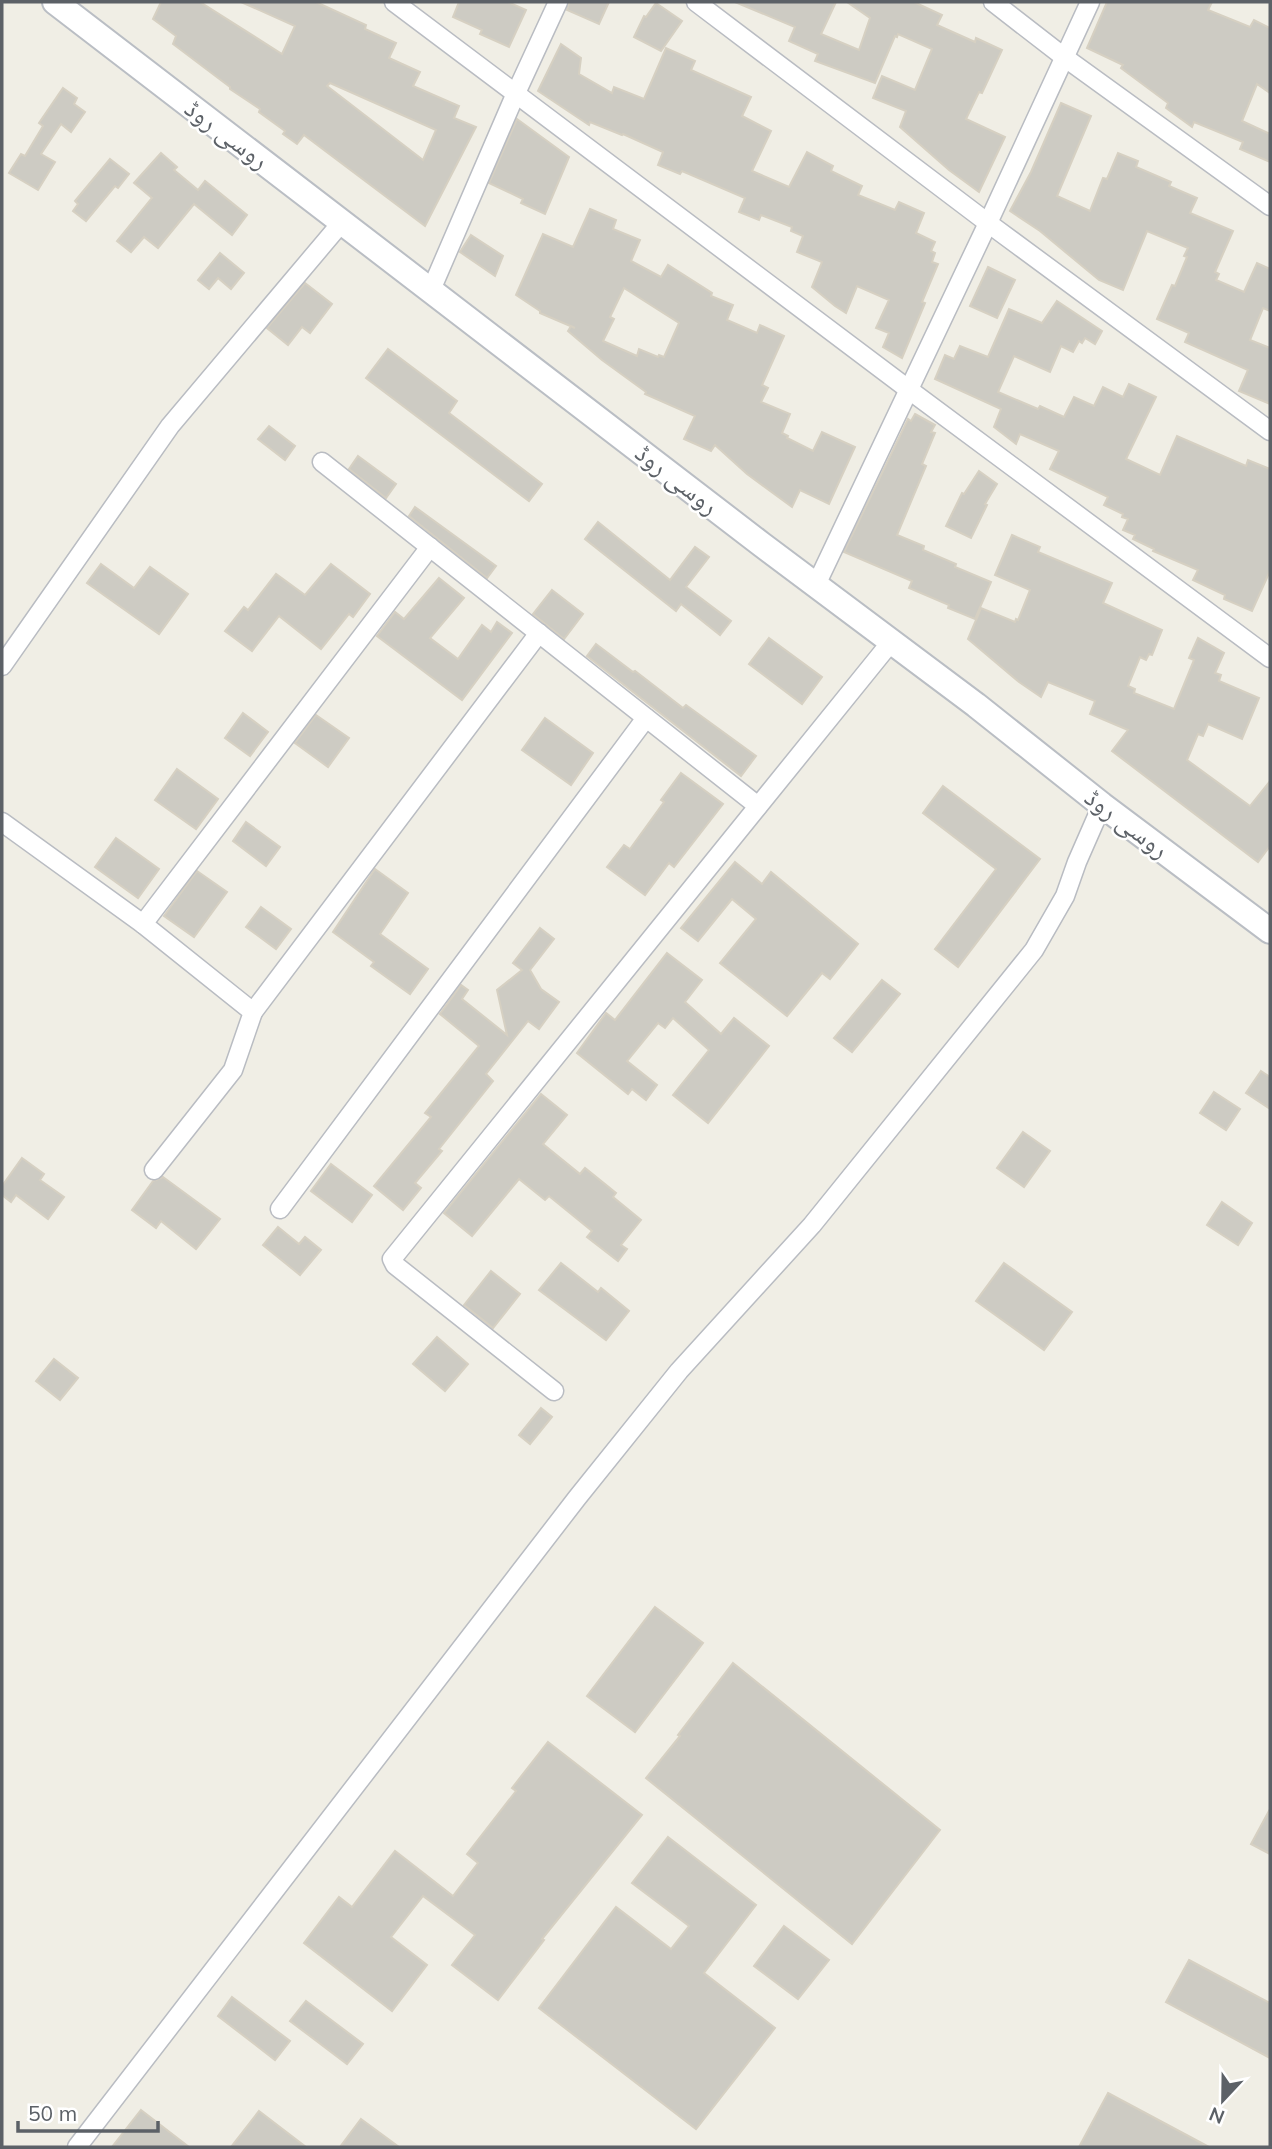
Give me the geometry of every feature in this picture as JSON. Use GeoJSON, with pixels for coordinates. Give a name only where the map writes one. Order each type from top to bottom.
{"type":"FeatureCollection","features":[{"type":"Feature","properties":{"kind":"main road","name":"روسی روڈ"},"geometry":{"type":"LineString","coordinates":[[44,2],[84,26]]}},
{"type":"Feature","properties":{"kind":"main road","name":"روسی روڈ"},"geometry":{"type":"LineString","coordinates":[[55,2],[1270,931]]}},
{"type":"Feature","properties":{"kind":"street"},"geometry":{"type":"LineString","coordinates":[[394,2],[1270,659]]}},
{"type":"Feature","properties":{"kind":"street"},"geometry":{"type":"LineString","coordinates":[[431,290],[558,2]]}},
{"type":"Feature","properties":{"kind":"street"},"geometry":{"type":"LineString","coordinates":[[696,2],[988,223],[1270,430]]}},
{"type":"Feature","properties":{"kind":"street"},"geometry":{"type":"LineString","coordinates":[[993,2],[1064,57],[1270,206]]}},
{"type":"Feature","properties":{"kind":"street"},"geometry":{"type":"LineString","coordinates":[[816,585],[1090,2]]}},
{"type":"Feature","properties":{"kind":"street"},"geometry":{"type":"LineString","coordinates":[[2,666],[170,426],[342,222]]}},
{"type":"Feature","properties":{"kind":"street"},"geometry":{"type":"LineString","coordinates":[[322,462],[758,806]]}},
{"type":"Feature","properties":{"kind":"street"},"geometry":{"type":"LineString","coordinates":[[143,924],[430,547]]}},
{"type":"Feature","properties":{"kind":"street"},"geometry":{"type":"LineString","coordinates":[[154,1170],[233,1070],[253,1012],[539,633]]}},
{"type":"Feature","properties":{"kind":"street"},"geometry":{"type":"LineString","coordinates":[[554,1391],[395,1265],[392,1259],[891,642]]}},
{"type":"Feature","properties":{"kind":"street"},"geometry":{"type":"LineString","coordinates":[[280,1209],[646,718]]}},
{"type":"Feature","properties":{"kind":"street"},"geometry":{"type":"LineString","coordinates":[[77,2147],[670,1381],[812,1225],[1034,950],[1065,896],[1102,805]]}},
{"type":"Feature","properties":{"kind":"street"},"geometry":{"type":"LineString","coordinates":[[2,822],[143,924],[253,1012]]}},
{"type":"Feature","properties":{"kind":"building"},"geometry":{"type":"Polygon","coordinates":[[[161,2],[200,2],[282,54],[295,26],[241,2],[316,2],[366,25],[365,29],[396,43],[389,58],[420,72],[413,86],[459,106],[454,118],[476,127],[425,226],[304,135],[297,144],[283,134],[285,131],[259,112],[260,109],[173,44],[176,36],[153,19],[161,2]],[[330,83],[327,86],[423,160],[436,130],[330,83]]]}},
{"type":"Feature","properties":{"kind":"building"},"geometry":{"type":"Polygon","coordinates":[[[459,2],[508,2],[526,10],[509,47],[480,34],[482,30],[453,17],[459,2]]]}},
{"type":"Feature","properties":{"kind":"building"},"geometry":{"type":"Polygon","coordinates":[[[569,2],[609,2],[599,24],[567,10],[569,2]]]}},
{"type":"Feature","properties":{"kind":"building"},"geometry":{"type":"Polygon","coordinates":[[[735,2],[836,2],[821,34],[859,50],[870,18],[847,2],[914,2],[942,15],[937,25],[975,42],[976,38],[1002,50],[982,93],[979,92],[966,119],[1005,137],[979,192],[900,127],[906,111],[873,98],[882,76],[915,90],[932,49],[898,34],[875,83],[815,61],[818,54],[789,41],[795,27],[735,2]]]}},
{"type":"Feature","properties":{"kind":"building"},"geometry":{"type":"Polygon","coordinates":[[[1107,2],[1212,2],[1208,10],[1250,27],[1254,20],[1270,28],[1270,93],[1257,84],[1242,121],[1270,134],[1270,162],[1240,149],[1243,142],[1194,122],[1192,127],[1166,108],[1168,103],[1121,68],[1123,65],[1087,48],[1107,2]]]}},
{"type":"Feature","properties":{"kind":"building"},"geometry":{"type":"Polygon","coordinates":[[[656,3],[682,21],[661,51],[634,37],[644,16],[646,17],[656,3]]]}},
{"type":"Feature","properties":{"kind":"building"},"geometry":{"type":"Polygon","coordinates":[[[561,44],[581,58],[579,74],[612,93],[614,87],[644,99],[666,48],[695,61],[691,70],[751,97],[742,116],[771,131],[752,171],[789,187],[807,152],[833,166],[831,171],[862,186],[858,195],[895,210],[899,202],[924,213],[916,233],[935,242],[931,251],[935,253],[932,262],[938,264],[902,358],[883,347],[889,333],[876,328],[889,300],[857,286],[846,313],[835,306],[812,287],[822,262],[797,252],[803,236],[791,231],[792,227],[761,215],[759,220],[739,212],[745,198],[682,171],[680,174],[658,165],[663,152],[623,134],[590,122],[589,125],[538,91],[561,44]]]}},
{"type":"Feature","properties":{"kind":"building"},"geometry":{"type":"Polygon","coordinates":[[[63,88],[77,98],[74,104],[85,112],[71,132],[61,124],[41,154],[55,162],[38,190],[9,173],[21,154],[25,156],[43,126],[39,123],[63,88]]]}},
{"type":"Feature","properties":{"kind":"building"},"geometry":{"type":"Polygon","coordinates":[[[1061,103],[1091,116],[1057,196],[1090,211],[1103,178],[1107,179],[1118,153],[1138,161],[1136,167],[1171,182],[1169,186],[1197,198],[1190,213],[1233,231],[1215,272],[1219,274],[1216,280],[1244,292],[1257,263],[1270,269],[1270,311],[1263,308],[1250,340],[1270,348],[1270,404],[1239,391],[1248,370],[1185,342],[1189,333],[1157,319],[1172,285],[1175,286],[1188,248],[1147,231],[1123,290],[1099,280],[1040,231],[1010,211],[1031,172],[1061,103]]]}},
{"type":"Feature","properties":{"kind":"building"},"geometry":{"type":"Polygon","coordinates":[[[517,119],[569,157],[545,214],[521,203],[523,199],[489,183],[517,119]]]}},
{"type":"Feature","properties":{"kind":"building"},"geometry":{"type":"Polygon","coordinates":[[[161,153],[177,167],[174,170],[198,190],[205,181],[247,215],[232,235],[194,204],[158,248],[144,237],[131,252],[117,241],[152,198],[134,183],[161,153]]]}},
{"type":"Feature","properties":{"kind":"building"},"geometry":{"type":"Polygon","coordinates":[[[110,159],[129,174],[118,188],[115,186],[86,221],[73,211],[78,204],[75,201],[110,159]]]}},
{"type":"Feature","properties":{"kind":"building"},"geometry":{"type":"Polygon","coordinates":[[[590,209],[616,220],[613,229],[640,240],[631,261],[661,277],[668,265],[712,293],[711,296],[733,305],[727,320],[757,333],[760,325],[784,336],[762,385],[768,388],[761,402],[790,414],[782,433],[813,451],[822,432],[855,447],[829,504],[800,490],[792,507],[747,474],[715,445],[711,451],[684,439],[695,416],[645,394],[646,392],[568,331],[571,326],[540,313],[516,295],[543,234],[573,247],[590,209]],[[624,288],[610,317],[614,319],[603,341],[637,356],[639,349],[664,357],[679,323],[624,288]]]}},
{"type":"Feature","properties":{"kind":"building"},"geometry":{"type":"Polygon","coordinates":[[[471,235],[503,256],[495,276],[460,252],[471,235]]]}},
{"type":"Feature","properties":{"kind":"building"},"geometry":{"type":"Polygon","coordinates":[[[220,253],[244,273],[231,289],[218,278],[209,289],[198,280],[220,253]]]}},
{"type":"Feature","properties":{"kind":"building"},"geometry":{"type":"Polygon","coordinates":[[[988,267],[1015,280],[997,318],[970,306],[988,267]]]}},
{"type":"Feature","properties":{"kind":"building"},"geometry":{"type":"Polygon","coordinates":[[[305,283],[332,304],[310,333],[302,327],[288,345],[267,328],[305,283]]]}},
{"type":"Feature","properties":{"kind":"building"},"geometry":{"type":"Polygon","coordinates":[[[1057,301],[1102,331],[1095,344],[1085,338],[1082,343],[1079,341],[1073,352],[1061,346],[1050,372],[1014,356],[998,392],[1064,417],[1074,397],[1094,406],[1103,387],[1123,397],[1129,384],[1156,397],[1126,459],[1160,475],[1177,436],[1246,466],[1248,460],[1270,469],[1270,571],[1252,611],[1224,599],[1225,595],[1193,580],[1198,570],[1153,551],[1154,549],[1133,539],[1135,535],[1123,530],[1128,519],[1104,505],[1108,497],[1050,469],[1059,451],[1020,434],[1016,444],[994,427],[1001,409],[935,379],[945,355],[954,359],[960,346],[988,357],[1009,309],[1042,323],[1057,301]]]}},
{"type":"Feature","properties":{"kind":"building"},"geometry":{"type":"Polygon","coordinates":[[[388,349],[457,401],[449,413],[542,484],[529,501],[366,378],[388,349]]]}},
{"type":"Feature","properties":{"kind":"building"},"geometry":{"type":"Polygon","coordinates":[[[915,414],[935,425],[931,432],[935,433],[922,464],[926,466],[897,535],[924,546],[923,550],[956,564],[955,567],[991,582],[975,619],[909,588],[912,581],[844,552],[908,419],[911,421],[915,414]]]}},
{"type":"Feature","properties":{"kind":"building"},"geometry":{"type":"Polygon","coordinates":[[[269,426],[295,446],[285,460],[258,439],[269,426]]]}},
{"type":"Feature","properties":{"kind":"building"},"geometry":{"type":"Polygon","coordinates":[[[358,456],[396,484],[386,498],[349,469],[358,456]]]}},
{"type":"Feature","properties":{"kind":"building"},"geometry":{"type":"Polygon","coordinates":[[[979,471],[997,484],[985,504],[987,505],[971,538],[946,526],[962,493],[964,494],[979,471]]]}},
{"type":"Feature","properties":{"kind":"building"},"geometry":{"type":"Polygon","coordinates":[[[415,507],[496,566],[487,578],[409,516],[415,507]]]}},
{"type":"Feature","properties":{"kind":"building"},"geometry":{"type":"Polygon","coordinates":[[[598,522],[670,580],[695,547],[709,557],[686,587],[731,621],[720,635],[681,604],[676,611],[585,539],[598,522]]]}},
{"type":"Feature","properties":{"kind":"building"},"geometry":{"type":"Polygon","coordinates":[[[1012,535],[1040,547],[1038,552],[1112,583],[1103,603],[1162,630],[1152,655],[1149,654],[1146,660],[1140,657],[1128,686],[1135,689],[1134,693],[1174,709],[1194,660],[1189,658],[1198,638],[1224,653],[1215,673],[1221,675],[1219,681],[1259,698],[1242,739],[1208,724],[1203,736],[1198,734],[1187,760],[1250,806],[1270,781],[1270,846],[1258,862],[1112,751],[1128,730],[1090,714],[1095,701],[1048,682],[1041,697],[968,639],[981,608],[1015,622],[1018,620],[1030,590],[995,575],[1012,535]]]}},
{"type":"Feature","properties":{"kind":"building"},"geometry":{"type":"Polygon","coordinates":[[[101,564],[134,588],[150,567],[188,594],[159,634],[87,583],[101,564]]]}},
{"type":"Feature","properties":{"kind":"building"},"geometry":{"type":"Polygon","coordinates":[[[331,564],[370,594],[353,617],[349,614],[321,649],[279,616],[252,651],[225,631],[244,607],[248,610],[276,574],[305,595],[331,564]]]}},
{"type":"Feature","properties":{"kind":"building"},"geometry":{"type":"Polygon","coordinates":[[[439,578],[464,598],[430,638],[458,659],[482,625],[491,632],[497,622],[512,633],[462,700],[377,636],[395,612],[404,619],[439,578]]]}},
{"type":"Feature","properties":{"kind":"building"},"geometry":{"type":"Polygon","coordinates":[[[552,590],[583,614],[564,639],[533,614],[552,590]]]}},
{"type":"Feature","properties":{"kind":"building"},"geometry":{"type":"Polygon","coordinates":[[[769,638],[822,677],[802,704],[749,664],[769,638]]]}},
{"type":"Feature","properties":{"kind":"building"},"geometry":{"type":"Polygon","coordinates":[[[596,644],[683,708],[686,705],[756,756],[741,776],[587,656],[596,644]]]}},
{"type":"Feature","properties":{"kind":"building"},"geometry":{"type":"Polygon","coordinates":[[[243,713],[268,732],[250,756],[225,738],[243,713]]]}},
{"type":"Feature","properties":{"kind":"building"},"geometry":{"type":"Polygon","coordinates":[[[316,715],[349,738],[328,767],[295,743],[316,715]]]}},
{"type":"Feature","properties":{"kind":"building"},"geometry":{"type":"Polygon","coordinates":[[[545,718],[593,753],[571,785],[522,750],[545,718]]]}},
{"type":"Feature","properties":{"kind":"building"},"geometry":{"type":"Polygon","coordinates":[[[177,769],[218,799],[196,829],[155,800],[177,769]]]}},
{"type":"Feature","properties":{"kind":"building"},"geometry":{"type":"Polygon","coordinates":[[[681,773],[723,804],[674,867],[669,863],[645,895],[607,867],[624,845],[630,849],[681,773]]]}},
{"type":"Feature","properties":{"kind":"building"},"geometry":{"type":"Polygon","coordinates":[[[943,786],[1040,859],[958,967],[935,949],[996,869],[923,813],[943,786]]]}},
{"type":"Feature","properties":{"kind":"building"},"geometry":{"type":"Polygon","coordinates":[[[246,822],[280,847],[266,866],[233,841],[246,822]]]}},
{"type":"Feature","properties":{"kind":"building"},"geometry":{"type":"Polygon","coordinates":[[[116,838],[159,869],[138,898],[95,867],[116,838]]]}},
{"type":"Feature","properties":{"kind":"building"},"geometry":{"type":"Polygon","coordinates":[[[735,862],[762,884],[771,872],[858,944],[830,979],[822,973],[787,1016],[720,963],[756,919],[732,899],[698,941],[681,928],[735,862]]]}},
{"type":"Feature","properties":{"kind":"building"},"geometry":{"type":"Polygon","coordinates":[[[375,869],[408,893],[380,934],[428,969],[410,994],[371,966],[374,962],[333,932],[375,869]]]}},
{"type":"Feature","properties":{"kind":"building"},"geometry":{"type":"Polygon","coordinates":[[[197,871],[227,892],[194,937],[164,916],[197,871]]]}},
{"type":"Feature","properties":{"kind":"building"},"geometry":{"type":"Polygon","coordinates":[[[261,907],[291,929],[276,949],[246,927],[261,907]]]}},
{"type":"Feature","properties":{"kind":"building"},"geometry":{"type":"Polygon","coordinates":[[[540,928],[554,939],[530,970],[541,989],[559,1002],[539,1029],[528,1021],[486,1074],[493,1081],[415,1183],[421,1188],[403,1210],[374,1186],[431,1117],[425,1113],[479,1046],[440,1014],[461,985],[468,990],[462,999],[507,1035],[497,990],[522,970],[513,963],[540,928]]]}},
{"type":"Feature","properties":{"kind":"building"},"geometry":{"type":"Polygon","coordinates":[[[667,953],[702,980],[685,1002],[721,1034],[734,1018],[769,1046],[708,1123],[673,1095],[709,1050],[673,1018],[665,1028],[658,1023],[627,1061],[657,1085],[646,1100],[632,1089],[628,1094],[577,1053],[606,1013],[615,1020],[667,953]]]}},
{"type":"Feature","properties":{"kind":"building"},"geometry":{"type":"Polygon","coordinates":[[[882,980],[900,994],[852,1052],[834,1038],[882,980]]]}},
{"type":"Feature","properties":{"kind":"building"},"geometry":{"type":"Polygon","coordinates":[[[1261,1071],[1270,1077],[1270,1109],[1246,1093],[1261,1071]]]}},
{"type":"Feature","properties":{"kind":"building"},"geometry":{"type":"Polygon","coordinates":[[[1214,1092],[1240,1109],[1226,1130],[1200,1113],[1214,1092]]]}},
{"type":"Feature","properties":{"kind":"building"},"geometry":{"type":"Polygon","coordinates":[[[541,1094],[567,1115],[543,1144],[580,1174],[585,1168],[616,1193],[613,1197],[641,1220],[621,1245],[627,1249],[618,1261],[587,1237],[592,1231],[549,1196],[545,1200],[519,1179],[472,1236],[444,1213],[541,1094]]]}},
{"type":"Feature","properties":{"kind":"building"},"geometry":{"type":"Polygon","coordinates":[[[1023,1132],[1050,1151],[1024,1187],[997,1168],[1023,1132]]]}},
{"type":"Feature","properties":{"kind":"building"},"geometry":{"type":"Polygon","coordinates":[[[22,1158],[44,1174],[40,1180],[64,1197],[48,1219],[16,1195],[11,1202],[2,1195],[2,1186],[22,1158]]]}},
{"type":"Feature","properties":{"kind":"building"},"geometry":{"type":"Polygon","coordinates":[[[331,1164],[372,1195],[352,1222],[311,1191],[331,1164]]]}},
{"type":"Feature","properties":{"kind":"building"},"geometry":{"type":"Polygon","coordinates":[[[163,1177],[220,1219],[196,1249],[161,1221],[156,1228],[132,1210],[153,1181],[163,1177]]]}},
{"type":"Feature","properties":{"kind":"building"},"geometry":{"type":"Polygon","coordinates":[[[1222,1202],[1252,1223],[1238,1245],[1207,1225],[1222,1202]]]}},
{"type":"Feature","properties":{"kind":"building"},"geometry":{"type":"Polygon","coordinates":[[[278,1227],[299,1244],[305,1237],[321,1250],[300,1275],[263,1245],[278,1227]]]}},
{"type":"Feature","properties":{"kind":"building"},"geometry":{"type":"Polygon","coordinates":[[[561,1263],[598,1292],[601,1288],[629,1311],[606,1340],[539,1290],[561,1263]]]}},
{"type":"Feature","properties":{"kind":"building"},"geometry":{"type":"Polygon","coordinates":[[[1004,1263],[1072,1312],[1044,1350],[976,1301],[1004,1263]]]}},
{"type":"Feature","properties":{"kind":"building"},"geometry":{"type":"Polygon","coordinates":[[[491,1271],[520,1294],[493,1328],[464,1305],[491,1271]]]}},
{"type":"Feature","properties":{"kind":"building"},"geometry":{"type":"Polygon","coordinates":[[[437,1337],[468,1364],[445,1391],[413,1364],[437,1337]]]}},
{"type":"Feature","properties":{"kind":"building"},"geometry":{"type":"Polygon","coordinates":[[[54,1359],[78,1378],[60,1400],[36,1381],[54,1359]]]}},
{"type":"Feature","properties":{"kind":"building"},"geometry":{"type":"Polygon","coordinates":[[[541,1408],[552,1417],[530,1444],[519,1435],[541,1408]]]}},
{"type":"Feature","properties":{"kind":"building"},"geometry":{"type":"Polygon","coordinates":[[[655,1607],[703,1643],[635,1732],[587,1696],[655,1607]]]}},
{"type":"Feature","properties":{"kind":"building"},"geometry":{"type":"Polygon","coordinates":[[[733,1663],[940,1830],[852,1944],[646,1778],[733,1663]]]}},
{"type":"Feature","properties":{"kind":"building"},"geometry":{"type":"Polygon","coordinates":[[[548,1742],[642,1815],[542,1939],[544,1940],[498,2000],[452,1965],[475,1935],[423,1896],[391,1937],[427,1965],[392,2011],[304,1943],[339,1897],[352,1907],[395,1851],[453,1896],[478,1863],[467,1854],[516,1791],[512,1788],[548,1742]]]}},
{"type":"Feature","properties":{"kind":"building"},"geometry":{"type":"Polygon","coordinates":[[[1270,1809],[1270,1854],[1251,1844],[1270,1809]]]}},
{"type":"Feature","properties":{"kind":"building"},"geometry":{"type":"Polygon","coordinates":[[[668,1837],[756,1905],[704,1973],[775,2028],[696,2129],[539,2008],[616,1907],[671,1949],[689,1926],[632,1883],[668,1837]]]}},
{"type":"Feature","properties":{"kind":"building"},"geometry":{"type":"Polygon","coordinates":[[[784,1926],[829,1960],[798,1999],[754,1966],[784,1926]]]}},
{"type":"Feature","properties":{"kind":"building"},"geometry":{"type":"Polygon","coordinates":[[[1189,1960],[1270,2003],[1270,2058],[1166,2002],[1189,1960]]]}},
{"type":"Feature","properties":{"kind":"building"},"geometry":{"type":"Polygon","coordinates":[[[232,1997],[290,2041],[275,2060],[218,2016],[232,1997]]]}},
{"type":"Feature","properties":{"kind":"building"},"geometry":{"type":"Polygon","coordinates":[[[306,2001],[363,2044],[347,2064],[290,2021],[306,2001]]]}},
{"type":"Feature","properties":{"kind":"building"},"geometry":{"type":"Polygon","coordinates":[[[1108,2093],[1209,2147],[1079,2147],[1108,2093]]]}},
{"type":"Feature","properties":{"kind":"building"},"geometry":{"type":"Polygon","coordinates":[[[141,2110],[189,2147],[112,2147],[141,2110]]]}},
{"type":"Feature","properties":{"kind":"building"},"geometry":{"type":"Polygon","coordinates":[[[259,2111],[306,2147],[231,2147],[259,2111]]]}},
{"type":"Feature","properties":{"kind":"building"},"geometry":{"type":"Polygon","coordinates":[[[361,2119],[399,2147],[340,2147],[361,2119]]]}}]}
